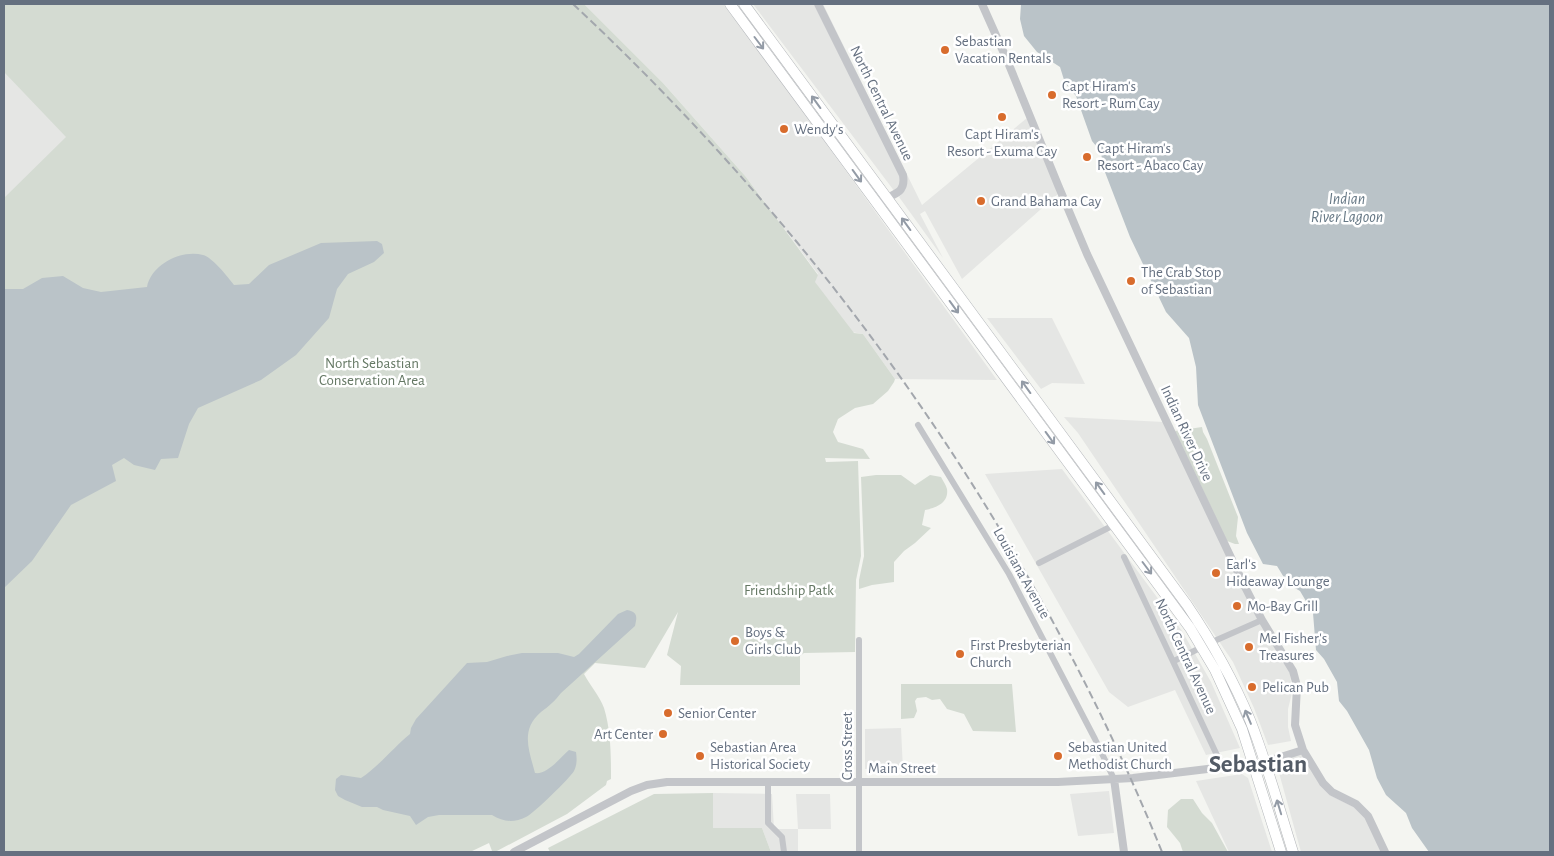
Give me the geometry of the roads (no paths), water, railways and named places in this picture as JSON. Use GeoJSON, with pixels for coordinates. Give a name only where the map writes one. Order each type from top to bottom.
{"type":"FeatureCollection","features":[{"type":"Feature","properties":{"kind":"main road"},"geometry":{"type":"LineString","coordinates":[[730,4],[1177,609],[1202,647],[1215,670],[1242,729],[1281,852]]}},
{"type":"Feature","properties":{"kind":"main road"},"geometry":{"type":"LineString","coordinates":[[744,4],[1187,605],[1212,642],[1242,701],[1265,762],[1293,852]]}},
{"type":"Feature","properties":{"kind":"main road"},"geometry":{"type":"LineString","coordinates":[[1101,507],[1113,514],[1120,515]]}},
{"type":"Feature","properties":{"kind":"main road"},"geometry":{"type":"LineString","coordinates":[[1114,525],[1126,529],[1135,535]]}},
{"type":"Feature","properties":{"kind":"street","name":"North Central Avenue"},"geometry":{"type":"LineString","coordinates":[[818,4],[903,175],[904,183],[902,189],[877,203]]}},
{"type":"Feature","properties":{"kind":"street","name":"Indian River Drive"},"geometry":{"type":"LineString","coordinates":[[982,4],[1088,254],[1217,529],[1262,620],[1293,671],[1297,686],[1295,726],[1303,750],[1326,787],[1356,804],[1368,816],[1385,852]]}},
{"type":"Feature","properties":{"kind":"street"},"geometry":{"type":"LineString","coordinates":[[794,91],[805,86]]}},
{"type":"Feature","properties":{"kind":"street","name":"Louisiana Avenue"},"geometry":{"type":"LineString","coordinates":[[918,425],[1009,574],[1114,779],[1124,852]]}},
{"type":"Feature","properties":{"kind":"street"},"geometry":{"type":"LineString","coordinates":[[1039,563],[1114,525]]}},
{"type":"Feature","properties":{"kind":"street","name":"North Central Avenue"},"geometry":{"type":"LineString","coordinates":[[1124,557],[1223,768]]}},
{"type":"Feature","properties":{"kind":"street"},"geometry":{"type":"LineString","coordinates":[[1212,642],[1262,620]]}},
{"type":"Feature","properties":{"kind":"street","name":"Cross Street"},"geometry":{"type":"LineString","coordinates":[[859,640],[859,852]]}},
{"type":"Feature","properties":{"kind":"street"},"geometry":{"type":"LineString","coordinates":[[1174,661],[1202,647]]}},
{"type":"Feature","properties":{"kind":"street","name":"Main Street"},"geometry":{"type":"LineString","coordinates":[[514,852],[598,807],[647,785],[678,782],[1058,782],[1114,779],[1254,764],[1303,750]]}},
{"type":"Feature","properties":{"kind":"street"},"geometry":{"type":"LineString","coordinates":[[768,782],[768,823],[782,837],[784,852]]}},
{"type":"Feature","properties":{"kind":"water","name":"Indian River Lagoon"},"geometry":{"type":"Polygon","coordinates":[[[1550,4],[1550,852],[1429,852],[1412,828],[1406,813],[1386,795],[1377,778],[1369,750],[1347,711],[1339,701],[1337,682],[1324,659],[1316,650],[1313,613],[1300,591],[1288,584],[1277,566],[1263,564],[1247,533],[1198,405],[1196,367],[1189,338],[1166,312],[1130,237],[1103,167],[1101,152],[1092,141],[1076,96],[1065,83],[1060,67],[1037,52],[1024,36],[1020,19],[1021,5],[1550,4]]]}},
{"type":"Feature","properties":{"kind":"water"},"geometry":{"type":"Polygon","coordinates":[[[377,241],[382,244],[384,253],[374,262],[348,274],[337,289],[329,318],[296,355],[261,380],[198,408],[189,424],[178,458],[161,459],[155,470],[134,465],[124,458],[112,465],[116,481],[71,505],[32,561],[4,588],[4,289],[23,289],[42,278],[63,276],[83,288],[101,292],[147,287],[154,272],[168,260],[186,254],[203,255],[211,259],[234,285],[249,284],[269,265],[321,243],[377,241]]]}},
{"type":"Feature","properties":{"kind":"water"},"geometry":{"type":"Polygon","coordinates":[[[627,610],[636,615],[635,626],[541,712],[530,726],[528,741],[535,773],[549,769],[569,750],[576,752],[577,760],[571,775],[530,815],[522,819],[509,821],[492,815],[439,815],[428,817],[416,825],[410,816],[377,807],[362,807],[338,796],[335,790],[336,779],[341,775],[361,778],[373,769],[410,734],[416,719],[467,663],[487,662],[522,653],[558,653],[574,657],[618,614],[627,610]]]}},
{"type":"Feature","properties":{"kind":"railway"},"geometry":{"type":"LineString","coordinates":[[573,4],[641,70],[706,138],[828,280],[885,355],[938,432],[989,512],[1037,593],[1088,688],[1119,753],[1162,852]]}},
{"type":"Feature","properties":{"kind":"place","name":"Sebastian Vacation Rentals"},"geometry":{"type":"Point","coordinates":[945,50]}},
{"type":"Feature","properties":{"kind":"place","name":"Capt Hiram's Resort - Rum Cay"},"geometry":{"type":"Point","coordinates":[1052,95]}},
{"type":"Feature","properties":{"kind":"place","name":"Capt Hiram's Resort - Exuma Cay"},"geometry":{"type":"Point","coordinates":[1002,117]}},
{"type":"Feature","properties":{"kind":"place","name":"Wendy's"},"geometry":{"type":"Point","coordinates":[784,129]}},
{"type":"Feature","properties":{"kind":"place","name":"Capt Hiram's Resort - Abaco Cay"},"geometry":{"type":"Point","coordinates":[1087,157]}},
{"type":"Feature","properties":{"kind":"place","name":"Grand Bahama Cay"},"geometry":{"type":"Point","coordinates":[981,201]}},
{"type":"Feature","properties":{"kind":"place","name":"The Crab Stop of Sebastian"},"geometry":{"type":"Point","coordinates":[1131,281]}},
{"type":"Feature","properties":{"kind":"place","name":"Earl's Hideaway Lounge"},"geometry":{"type":"Point","coordinates":[1216,573]}},
{"type":"Feature","properties":{"kind":"place","name":"Mo-Bay Grill"},"geometry":{"type":"Point","coordinates":[1237,606]}},
{"type":"Feature","properties":{"kind":"place","name":"Boys & Girls Club"},"geometry":{"type":"Point","coordinates":[735,641]}},
{"type":"Feature","properties":{"kind":"place","name":"Mel Fisher's Treasures"},"geometry":{"type":"Point","coordinates":[1249,647]}},
{"type":"Feature","properties":{"kind":"place","name":"First Presbyterian Church"},"geometry":{"type":"Point","coordinates":[960,654]}},
{"type":"Feature","properties":{"kind":"place","name":"Pelican Pub"},"geometry":{"type":"Point","coordinates":[1252,687]}},
{"type":"Feature","properties":{"kind":"place","name":"Senior Center"},"geometry":{"type":"Point","coordinates":[668,713]}},
{"type":"Feature","properties":{"kind":"place","name":"Art Center"},"geometry":{"type":"Point","coordinates":[663,734]}},
{"type":"Feature","properties":{"kind":"place","name":"Sebastian Area Historical Society"},"geometry":{"type":"Point","coordinates":[700,756]}},
{"type":"Feature","properties":{"kind":"place","name":"Sebastian United Methodist Church"},"geometry":{"type":"Point","coordinates":[1058,756]}},
{"type":"Feature","properties":{"kind":"district","name":"Sebastian"},"geometry":{"type":"Point","coordinates":[1258,763]}},
{"type":"Feature","properties":{"kind":"park label","name":"North Sebastian Conservation Area"},"geometry":{"type":"Point","coordinates":[372,372]}},
{"type":"Feature","properties":{"kind":"park label","name":"Friendship Patk"},"geometry":{"type":"Point","coordinates":[789,590]}}]}
